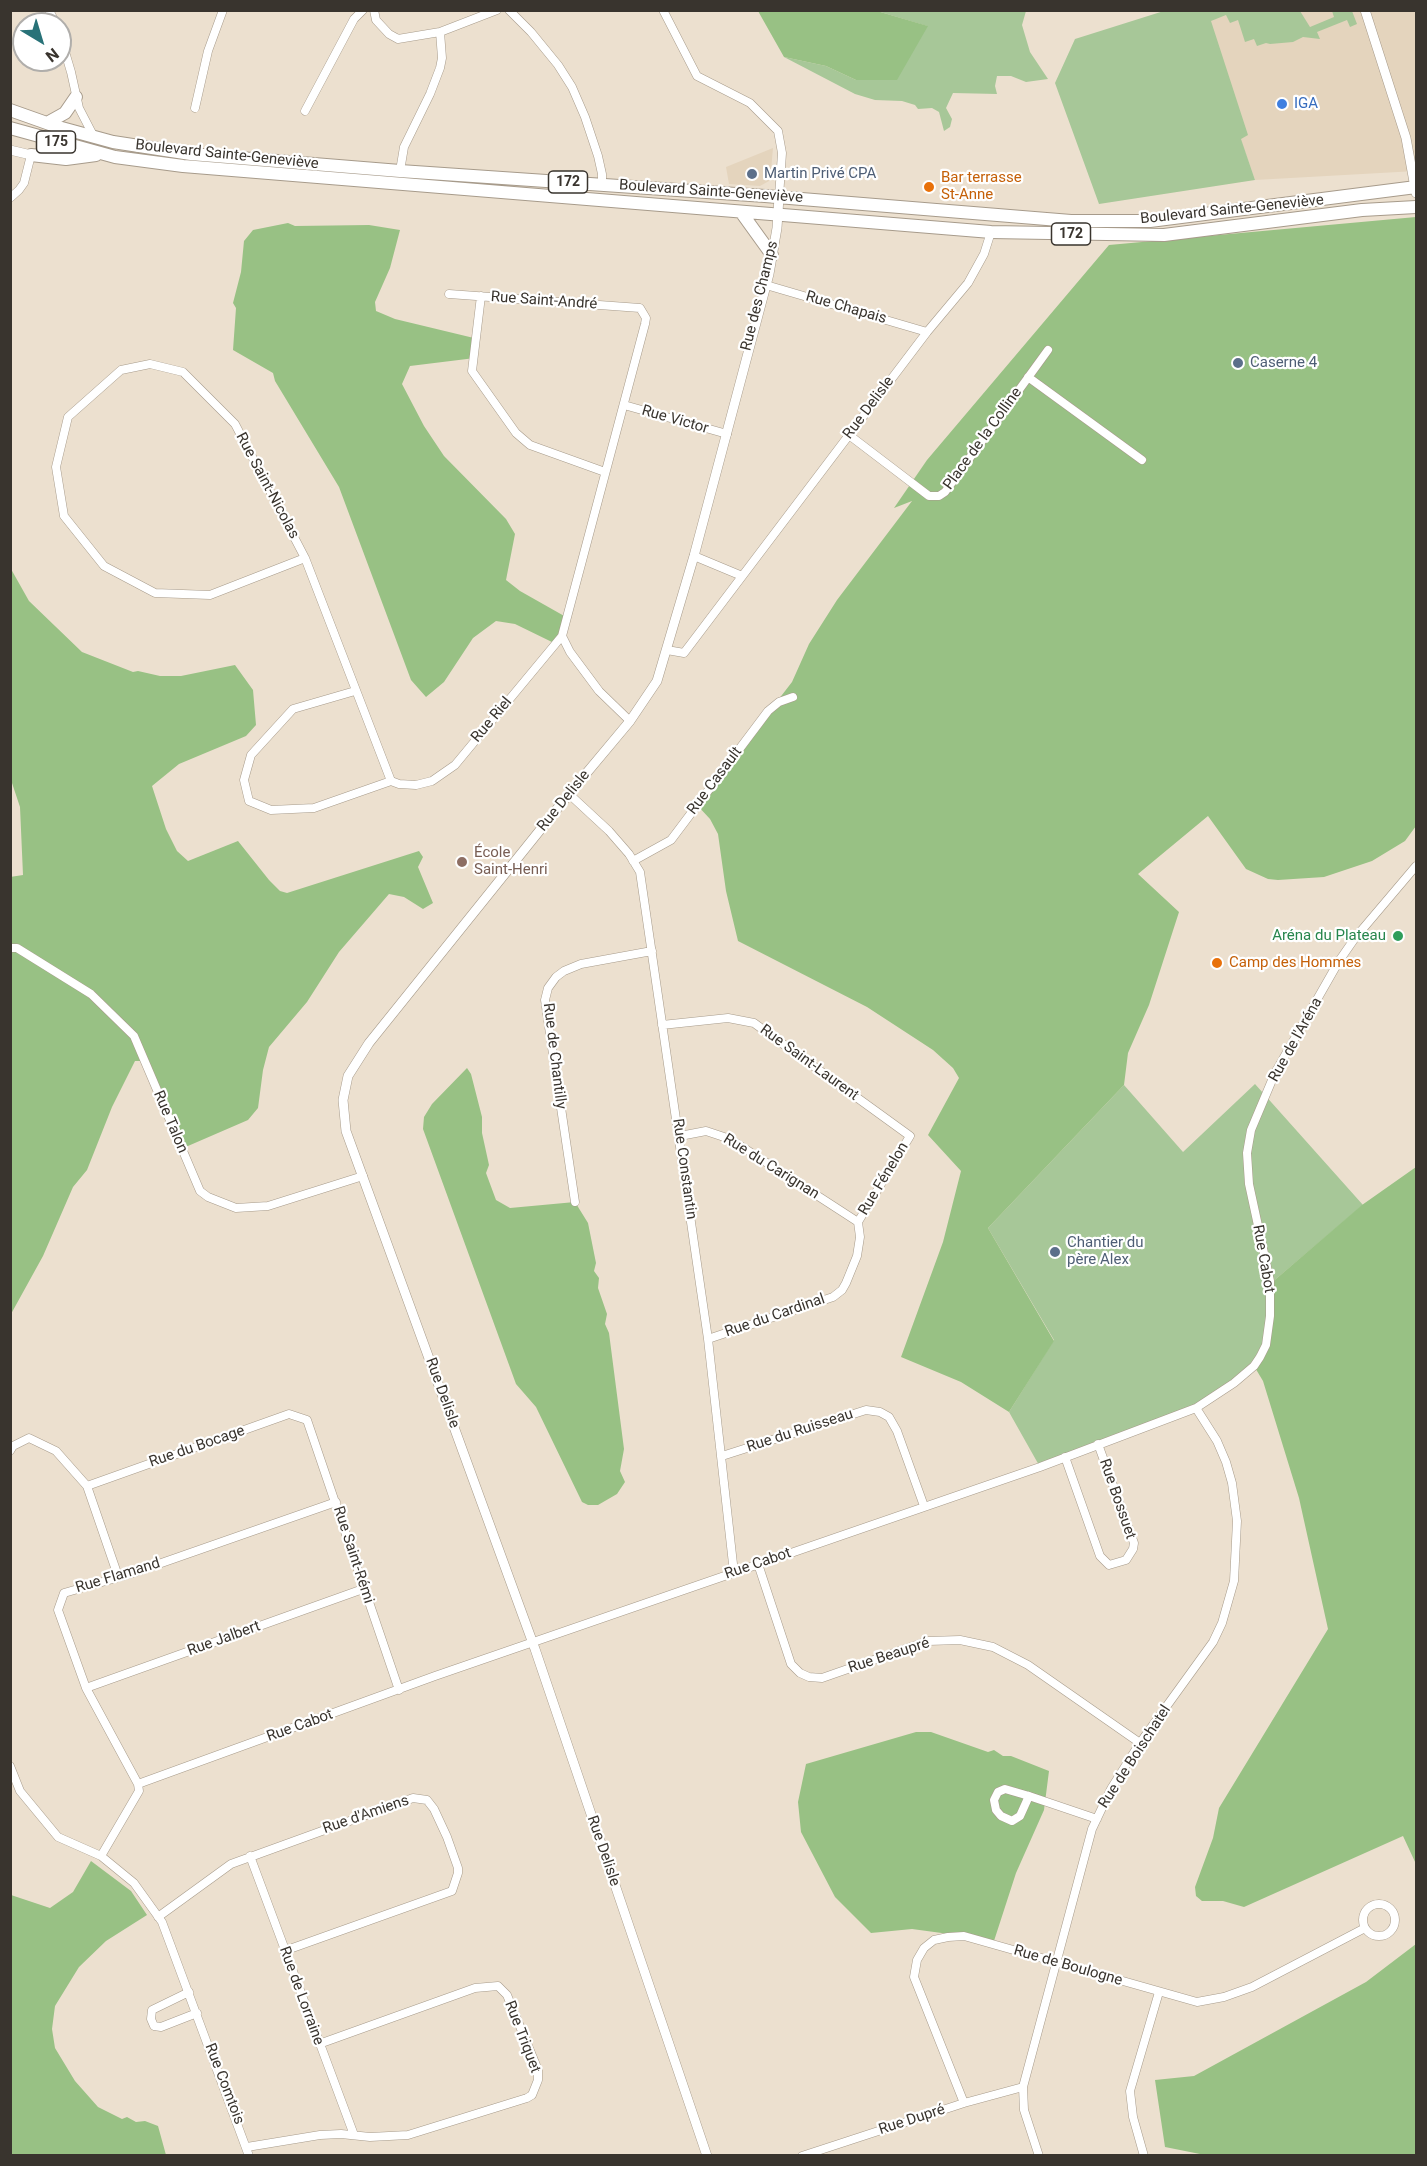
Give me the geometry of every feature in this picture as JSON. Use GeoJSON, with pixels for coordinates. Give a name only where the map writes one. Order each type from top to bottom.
{"type":"FeatureCollection","features":[{"type":"Feature","properties":{"kind":"main road"},"geometry":{"type":"LineString","coordinates":[[47,123],[65,113],[76,97]]}},
{"type":"Feature","properties":{"kind":"main road","name":"Boulevard Sainte-Geneviève"},"geometry":{"type":"LineString","coordinates":[[10,110],[94,137],[137,147],[191,154],[1071,221],[1150,221],[1416,187]]}},
{"type":"Feature","properties":{"kind":"main road","name":"Boulevard Sainte-Geneviève"},"geometry":{"type":"LineString","coordinates":[[10,128],[102,154],[183,166],[991,232],[1164,235],[1362,210],[1416,207]]}},
{"type":"Feature","properties":{"kind":"main road"},"geometry":{"type":"LineString","coordinates":[[32,155],[66,159],[102,154]]}},
{"type":"Feature","properties":{"kind":"main road"},"geometry":{"type":"LineString","coordinates":[[741,212],[772,255]]}},
{"type":"Feature","properties":{"kind":"street"},"geometry":{"type":"LineString","coordinates":[[195,108],[205,62],[223,10]]}},
{"type":"Feature","properties":{"kind":"street"},"geometry":{"type":"LineString","coordinates":[[305,111],[354,19],[363,10]]}},
{"type":"Feature","properties":{"kind":"street"},"geometry":{"type":"LineString","coordinates":[[374,10],[376,20],[389,34],[398,39],[440,33],[497,10]]}},
{"type":"Feature","properties":{"kind":"street"},"geometry":{"type":"LineString","coordinates":[[509,10],[531,32],[558,65],[572,87],[598,156],[602,184]]}},
{"type":"Feature","properties":{"kind":"street","name":"Rue des Champs"},"geometry":{"type":"LineString","coordinates":[[642,706],[657,681],[667,650],[766,285],[778,214],[782,153],[778,131],[750,103],[697,76],[663,10]]}},
{"type":"Feature","properties":{"kind":"street"},"geometry":{"type":"LineString","coordinates":[[669,20],[672,10]]}},
{"type":"Feature","properties":{"kind":"street"},"geometry":{"type":"LineString","coordinates":[[1365,10],[1406,138],[1416,193]]}},
{"type":"Feature","properties":{"kind":"street"},"geometry":{"type":"LineString","coordinates":[[400,171],[404,147],[440,68],[442,58],[440,33]]}},
{"type":"Feature","properties":{"kind":"street"},"geometry":{"type":"LineString","coordinates":[[71,72],[83,117],[94,137]]}},
{"type":"Feature","properties":{"kind":"street"},"geometry":{"type":"LineString","coordinates":[[10,150],[32,155],[22,187],[10,198]]}},
{"type":"Feature","properties":{"kind":"street","name":"Rue Delisle"},"geometry":{"type":"LineString","coordinates":[[667,650],[684,652],[927,332],[960,294],[976,272],[991,232]]}},
{"type":"Feature","properties":{"kind":"street","name":"Rue Chapais"},"geometry":{"type":"LineString","coordinates":[[766,285],[927,332]]}},
{"type":"Feature","properties":{"kind":"street","name":"Rue Saint-André"},"geometry":{"type":"LineString","coordinates":[[449,294],[640,308]]}},
{"type":"Feature","properties":{"kind":"street"},"geometry":{"type":"LineString","coordinates":[[481,296],[472,371],[516,433],[530,446],[604,472]]}},
{"type":"Feature","properties":{"kind":"street","name":"Rue Riel"},"geometry":{"type":"LineString","coordinates":[[355,691],[293,709],[250,755],[244,780],[249,801],[271,810],[314,808],[391,781],[399,784],[427,783],[455,765],[562,636],[645,324],[646,318],[640,308]]}},
{"type":"Feature","properties":{"kind":"street","name":"Place de la Colline"},"geometry":{"type":"LineString","coordinates":[[849,435],[929,496],[939,496],[945,492],[1048,350]]}},
{"type":"Feature","properties":{"kind":"street","name":"Rue Saint-Nicolas"},"geometry":{"type":"LineString","coordinates":[[305,558],[210,595],[155,593],[104,566],[64,516],[56,467],[68,417],[122,370],[150,364],[183,372],[234,424],[305,558],[391,781]]}},
{"type":"Feature","properties":{"kind":"street","name":"Place de la Colline"},"geometry":{"type":"LineString","coordinates":[[1028,377],[1142,460]]}},
{"type":"Feature","properties":{"kind":"street","name":"Rue Victor"},"geometry":{"type":"LineString","coordinates":[[624,405],[727,434]]}},
{"type":"Feature","properties":{"kind":"street"},"geometry":{"type":"LineString","coordinates":[[694,556],[742,576]]}},
{"type":"Feature","properties":{"kind":"street"},"geometry":{"type":"LineString","coordinates":[[562,636],[570,652],[599,691],[630,721]]}},
{"type":"Feature","properties":{"kind":"street","name":"Rue Casault"},"geometry":{"type":"LineString","coordinates":[[633,861],[671,840],[768,711],[779,702],[793,697]]}},
{"type":"Feature","properties":{"kind":"street","name":"Rue Delisle"},"geometry":{"type":"LineString","coordinates":[[642,706],[568,794],[369,1043],[348,1076],[343,1100],[346,1131],[532,1643],[707,2156]]}},
{"type":"Feature","properties":{"kind":"street","name":"Rue Constantin"},"geometry":{"type":"LineString","coordinates":[[568,794],[609,831],[629,854],[640,872],[708,1339],[734,1573]]}},
{"type":"Feature","properties":{"kind":"street","name":"Rue de l'Aréna"},"geometry":{"type":"LineString","coordinates":[[1248,1169],[1247,1153],[1251,1130],[1275,1074],[1339,961],[1355,938],[1416,866]]}},
{"type":"Feature","properties":{"kind":"street","name":"Rue Talon"},"geometry":{"type":"LineString","coordinates":[[10,948],[17,948],[91,994],[134,1036],[200,1191],[208,1197],[236,1209],[268,1206],[363,1176]]}},
{"type":"Feature","properties":{"kind":"street","name":"Rue de Chantilly"},"geometry":{"type":"LineString","coordinates":[[575,1202],[545,1000],[556,977],[564,970],[580,964],[652,951]]}},
{"type":"Feature","properties":{"kind":"street","name":"Rue Saint-Laurent"},"geometry":{"type":"LineString","coordinates":[[662,1025],[728,1018],[754,1023],[909,1136]]}},
{"type":"Feature","properties":{"kind":"street","name":"Rue du Carignan"},"geometry":{"type":"LineString","coordinates":[[680,1136],[706,1131],[730,1139],[858,1222]]}},
{"type":"Feature","properties":{"kind":"street","name":"Rue Fénelon"},"geometry":{"type":"LineString","coordinates":[[858,1222],[909,1136]]}},
{"type":"Feature","properties":{"kind":"street","name":"Rue Cabot"},"geometry":{"type":"LineString","coordinates":[[138,1784],[532,1643],[1065,1457],[1196,1408],[1234,1383],[1254,1366],[1266,1345],[1270,1316],[1270,1281],[1262,1236],[1253,1208],[1248,1169]]}},
{"type":"Feature","properties":{"kind":"street","name":"Rue du Cardinal"},"geometry":{"type":"LineString","coordinates":[[708,1339],[828,1299],[838,1293],[850,1276],[859,1249],[858,1222]]}},
{"type":"Feature","properties":{"kind":"street","name":"Rue de Boischatel"},"geometry":{"type":"LineString","coordinates":[[1039,2156],[1024,2110],[1023,2087],[1097,1819],[1111,1789],[1140,1743],[1213,1642],[1222,1623],[1234,1581],[1237,1521],[1232,1483],[1217,1441],[1196,1408]]}},
{"type":"Feature","properties":{"kind":"street","name":"Rue du Ruisseau"},"geometry":{"type":"LineString","coordinates":[[722,1456],[866,1410],[880,1412],[889,1417],[897,1431],[924,1506]]}},
{"type":"Feature","properties":{"kind":"street","name":"Rue du Bocage"},"geometry":{"type":"LineString","coordinates":[[87,1486],[289,1414],[307,1420]]}},
{"type":"Feature","properties":{"kind":"street","name":"Rue Saint-Rémi"},"geometry":{"type":"LineString","coordinates":[[307,1420],[399,1690]]}},
{"type":"Feature","properties":{"kind":"street"},"geometry":{"type":"LineString","coordinates":[[10,1451],[13,1446],[29,1438],[57,1451],[87,1486],[118,1576]]}},
{"type":"Feature","properties":{"kind":"street","name":"Rue Bossuet"},"geometry":{"type":"LineString","coordinates":[[1065,1457],[1100,1556],[1109,1565],[1126,1560],[1134,1543],[1098,1444]]}},
{"type":"Feature","properties":{"kind":"street","name":"Rue Flamand"},"geometry":{"type":"LineString","coordinates":[[138,1784],[86,1688],[58,1610],[64,1593],[130,1574],[336,1502]]}},
{"type":"Feature","properties":{"kind":"street","name":"Rue Beaupré"},"geometry":{"type":"LineString","coordinates":[[758,1564],[791,1664],[800,1673],[809,1677],[822,1678],[928,1641],[960,1640],[993,1647],[1028,1665],[1140,1743]]}},
{"type":"Feature","properties":{"kind":"street","name":"Rue Jalbert"},"geometry":{"type":"LineString","coordinates":[[86,1688],[363,1589]]}},
{"type":"Feature","properties":{"kind":"street","name":"Rue Comtois"},"geometry":{"type":"LineString","coordinates":[[10,1766],[20,1791],[58,1837],[102,1856],[134,1883],[162,1922],[248,2151]]}},
{"type":"Feature","properties":{"kind":"street"},"geometry":{"type":"LineString","coordinates":[[102,1856],[139,1791],[138,1784]]}},
{"type":"Feature","properties":{"kind":"street"},"geometry":{"type":"LineString","coordinates":[[1029,1796],[1020,1816],[1012,1821],[1001,1816],[996,1810],[994,1800],[998,1792],[1005,1789],[1029,1796],[1097,1819]]}},
{"type":"Feature","properties":{"kind":"street","name":"Rue d'Amiens"},"geometry":{"type":"LineString","coordinates":[[158,1917],[231,1864],[412,1798],[427,1800],[447,1836],[458,1868],[457,1880],[452,1891],[284,1951]]}},
{"type":"Feature","properties":{"kind":"street","name":"Rue de Lorraine"},"geometry":{"type":"LineString","coordinates":[[250,1856],[354,2135]]}},
{"type":"Feature","properties":{"kind":"street"},"geometry":{"type":"LineString","coordinates":[[1378,1904],[1392,1911],[1394,1926],[1387,1934],[1372,1935],[1365,1928],[1363,1918],[1368,1908],[1378,1904]]}},
{"type":"Feature","properties":{"kind":"street","name":"Rue de Boulogne"},"geometry":{"type":"LineString","coordinates":[[964,2103],[914,1977],[917,1960],[924,1948],[934,1940],[948,1936],[964,1936],[1197,2002],[1210,2001],[1238,1993],[1365,1928]]}},
{"type":"Feature","properties":{"kind":"street","name":"Rue Triquet"},"geometry":{"type":"LineString","coordinates":[[248,2151],[320,2135],[370,2137],[408,2135],[527,2098],[532,2095],[538,2080],[538,2070],[507,1995],[498,1986],[475,1988],[319,2044]]}},
{"type":"Feature","properties":{"kind":"street"},"geometry":{"type":"LineString","coordinates":[[189,1992],[152,2010],[151,2019],[154,2026],[161,2027],[197,2013]]}},
{"type":"Feature","properties":{"kind":"street"},"geometry":{"type":"LineString","coordinates":[[1144,2156],[1133,2117],[1130,2091],[1159,1992]]}},
{"type":"Feature","properties":{"kind":"street","name":"Rue Dupré"},"geometry":{"type":"LineString","coordinates":[[802,2156],[964,2103],[1023,2087]]}},
{"type":"Feature","properties":{"kind":"shaded area"},"geometry":{"type":"Polygon","coordinates":[[[1195,11],[1416,11],[1416,171],[1255,180],[1195,11]]]}},
{"type":"Feature","properties":{"kind":"shaded area"},"geometry":{"type":"Polygon","coordinates":[[[773,148],[771,170],[768,170],[767,177],[770,177],[769,181],[760,186],[729,184],[726,167],[773,148]]]}},
{"type":"Feature","properties":{"kind":"green space"},"geometry":{"type":"Polygon","coordinates":[[[1167,10],[1300,11],[1310,27],[1334,17],[1332,11],[1352,11],[1357,24],[1350,27],[1347,20],[1317,32],[1320,39],[1303,37],[1293,42],[1266,43],[1257,46],[1254,39],[1245,42],[1238,20],[1230,23],[1226,15],[1211,21],[1248,135],[1241,139],[1255,180],[1099,204],[1055,83],[1075,39],[1167,10]]]}},
{"type":"Feature","properties":{"kind":"green space"},"geometry":{"type":"Polygon","coordinates":[[[758,11],[877,11],[928,26],[897,80],[856,80],[826,66],[784,57],[758,11]]]}},
{"type":"Feature","properties":{"kind":"green space"},"geometry":{"type":"Polygon","coordinates":[[[877,11],[1026,11],[1022,25],[1030,52],[1048,79],[1026,82],[1011,76],[997,76],[995,86],[997,94],[953,93],[946,108],[952,119],[950,127],[944,131],[939,112],[932,108],[918,109],[915,105],[902,101],[875,100],[855,94],[784,57],[826,66],[856,80],[927,26],[877,11]]]}},
{"type":"Feature","properties":{"kind":"green space"},"geometry":{"type":"Polygon","coordinates":[[[1416,217],[1416,826],[1405,841],[1372,861],[1324,877],[1278,880],[1268,879],[1246,869],[1208,816],[1138,874],[1179,912],[1149,1005],[1128,1053],[1124,1085],[988,1228],[1054,1341],[1009,1412],[961,1382],[901,1357],[943,1242],[961,1171],[928,1135],[959,1078],[953,1068],[933,1050],[867,1007],[738,941],[726,891],[718,834],[710,819],[697,805],[792,682],[809,644],[837,600],[912,501],[894,508],[927,460],[1109,245],[1416,217]]]}},
{"type":"Feature","properties":{"kind":"green space"},"geometry":{"type":"Polygon","coordinates":[[[288,223],[295,226],[369,225],[400,230],[390,268],[375,302],[376,311],[395,319],[478,339],[475,358],[410,366],[402,384],[424,426],[444,456],[506,519],[515,534],[506,580],[520,591],[566,617],[561,635],[554,643],[515,624],[496,621],[473,638],[444,682],[426,697],[411,680],[339,487],[275,381],[273,373],[233,350],[236,308],[233,303],[241,272],[244,241],[253,230],[288,223]]]}},
{"type":"Feature","properties":{"kind":"green space"},"geometry":{"type":"Polygon","coordinates":[[[11,569],[29,601],[82,652],[133,672],[160,676],[181,676],[235,665],[253,690],[256,725],[246,736],[179,764],[152,786],[166,829],[177,851],[188,861],[238,841],[269,880],[280,891],[287,893],[419,851],[423,857],[418,867],[433,903],[423,909],[404,897],[389,894],[339,952],[307,1002],[269,1047],[263,1070],[258,1108],[248,1120],[181,1149],[149,1071],[140,1061],[135,1061],[112,1107],[87,1170],[73,1187],[43,1256],[11,1314],[10,877],[23,875],[20,807],[11,780],[11,569]]]}},
{"type":"Feature","properties":{"kind":"green space"},"geometry":{"type":"Polygon","coordinates":[[[467,1068],[471,1074],[482,1117],[482,1133],[489,1165],[486,1173],[496,1200],[510,1208],[575,1202],[588,1223],[596,1263],[594,1271],[599,1278],[598,1288],[607,1314],[605,1324],[609,1333],[624,1449],[620,1471],[625,1482],[617,1494],[598,1505],[588,1505],[582,1502],[536,1407],[516,1384],[423,1129],[424,1117],[432,1104],[467,1068]]]}},
{"type":"Feature","properties":{"kind":"green space"},"geometry":{"type":"Polygon","coordinates":[[[1255,1084],[1363,1205],[1270,1284],[1266,1345],[1254,1366],[1196,1408],[1040,1467],[1009,1412],[1054,1340],[988,1228],[1124,1085],[1183,1152],[1255,1084]]]}},
{"type":"Feature","properties":{"kind":"green space"},"geometry":{"type":"Polygon","coordinates":[[[1416,1167],[1416,1864],[1403,1836],[1244,1907],[1223,1901],[1202,1901],[1196,1896],[1195,1887],[1213,1838],[1219,1808],[1328,1629],[1299,1498],[1263,1381],[1254,1366],[1266,1345],[1270,1284],[1362,1205],[1416,1167]]]}},
{"type":"Feature","properties":{"kind":"green space"},"geometry":{"type":"Polygon","coordinates":[[[916,1732],[931,1732],[988,1752],[994,1750],[1003,1756],[1011,1756],[1049,1771],[1044,1810],[1016,1873],[993,1944],[964,1936],[912,1929],[871,1933],[835,1897],[801,1832],[798,1802],[806,1764],[916,1732]]]}},
{"type":"Feature","properties":{"kind":"green space"},"geometry":{"type":"Polygon","coordinates":[[[91,1861],[131,1891],[147,1915],[106,1941],[79,1967],[55,2006],[52,2029],[55,2048],[75,2081],[98,2107],[122,2119],[127,2117],[136,2122],[145,2121],[158,2126],[166,2155],[11,2155],[11,1895],[50,1908],[73,1892],[91,1861]]]}},
{"type":"Feature","properties":{"kind":"green space"},"geometry":{"type":"Polygon","coordinates":[[[1416,1944],[1416,2155],[1210,2156],[1165,2147],[1155,2080],[1194,2076],[1366,1982],[1416,1944]]]}},
{"type":"Feature","properties":{"kind":"place","name":"IGA"},"geometry":{"type":"Point","coordinates":[1282,104]}},
{"type":"Feature","properties":{"kind":"place","name":"Martin Privé CPA"},"geometry":{"type":"Point","coordinates":[752,174]}},
{"type":"Feature","properties":{"kind":"place","name":"Bar terrasse St-Anne"},"geometry":{"type":"Point","coordinates":[929,187]}},
{"type":"Feature","properties":{"kind":"place","name":"Caserne 4"},"geometry":{"type":"Point","coordinates":[1238,363]}},
{"type":"Feature","properties":{"kind":"place","name":"École Saint-Henri"},"geometry":{"type":"Point","coordinates":[462,862]}},
{"type":"Feature","properties":{"kind":"place","name":"Aréna du Plateau"},"geometry":{"type":"Point","coordinates":[1398,936]}},
{"type":"Feature","properties":{"kind":"place","name":"Camp des Hommes"},"geometry":{"type":"Point","coordinates":[1217,963]}},
{"type":"Feature","properties":{"kind":"place","name":"Chantier du père Alex"},"geometry":{"type":"Point","coordinates":[1055,1252]}}]}
